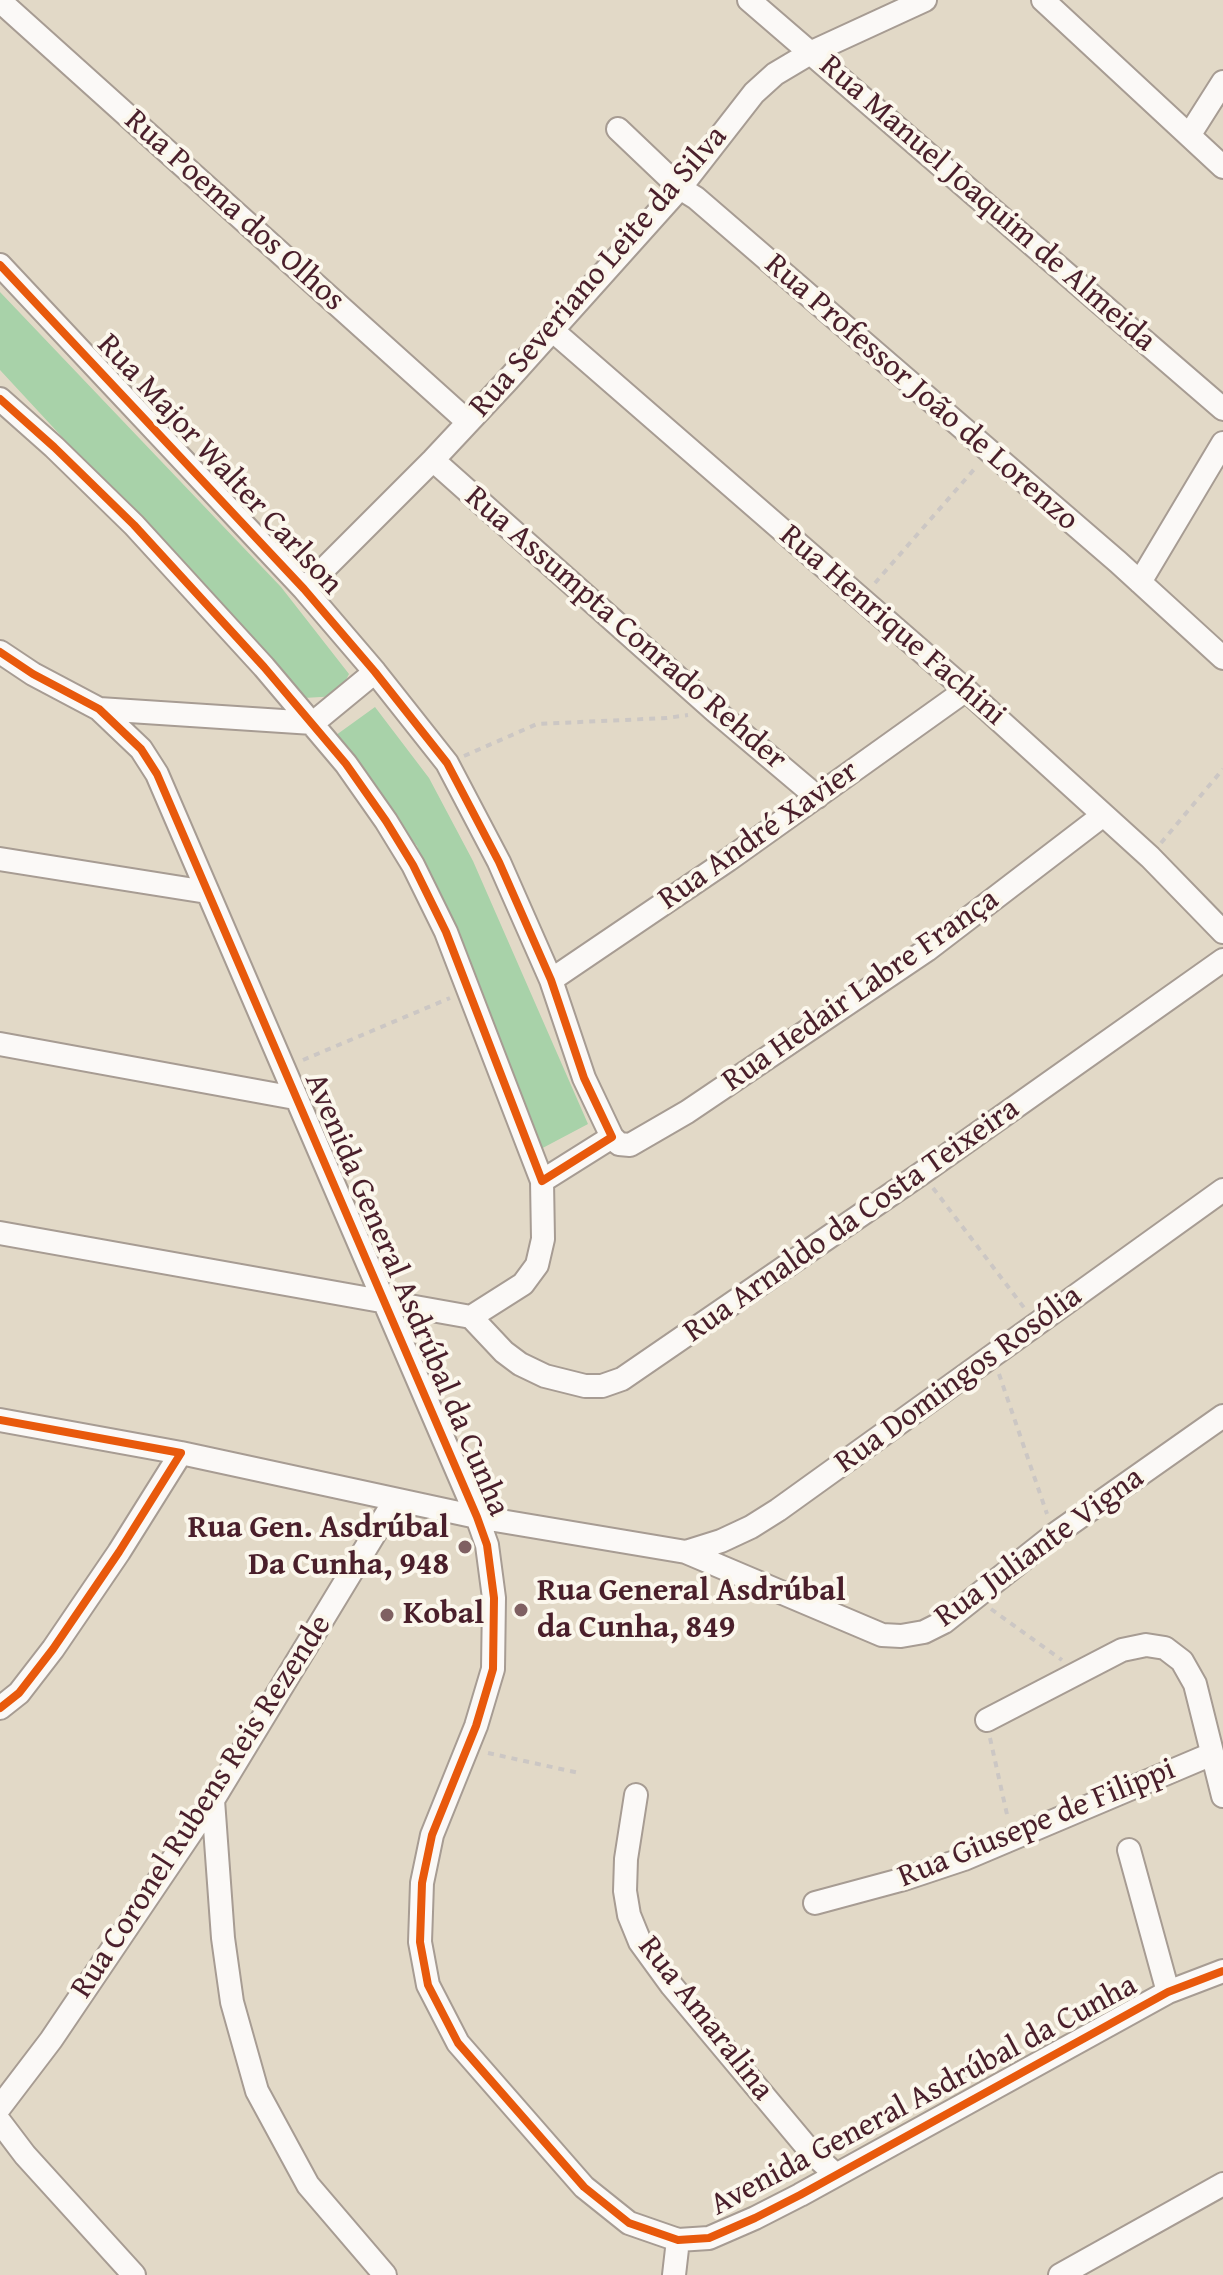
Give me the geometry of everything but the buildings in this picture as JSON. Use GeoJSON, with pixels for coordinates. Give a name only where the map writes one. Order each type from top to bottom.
{"type":"FeatureCollection","features":[{"type":"Feature","properties":{"kind":"street","name":"Rua Manuel Joaquim de Almeida"},"geometry":{"type":"LineString","coordinates":[[749,0],[1223,409]]}},
{"type":"Feature","properties":{"kind":"street","name":"Rua Severiano Leite da Silva"},"geometry":{"type":"LineString","coordinates":[[304,589],[433,460],[552,330],[680,188],[754,93],[775,74],[812,52],[925,0]]}},
{"type":"Feature","properties":{"kind":"street"},"geometry":{"type":"LineString","coordinates":[[1043,0],[1223,167]]}},
{"type":"Feature","properties":{"kind":"street","name":"Rua Poema dos Olhos"},"geometry":{"type":"LineString","coordinates":[[0,1],[468,422]]}},
{"type":"Feature","properties":{"kind":"street"},"geometry":{"type":"LineString","coordinates":[[1190,134],[1223,82]]}},
{"type":"Feature","properties":{"kind":"street","name":"Rua Professor João de Lorenzo"},"geometry":{"type":"LineString","coordinates":[[618,129],[680,188],[696,198],[1140,582],[1223,658]]}},
{"type":"Feature","properties":{"kind":"street","name":"Rua Major Walter Carlson"},"geometry":{"type":"LineString","coordinates":[[0,265],[304,589],[447,763],[499,862],[551,980],[584,1078],[612,1137]]}},
{"type":"Feature","properties":{"kind":"street","name":"Rua Henrique Fachini"},"geometry":{"type":"LineString","coordinates":[[552,330],[966,690],[1150,857],[1223,932]]}},
{"type":"Feature","properties":{"kind":"street"},"geometry":{"type":"LineString","coordinates":[[0,399],[134,525],[313,723],[346,764],[413,865],[446,932],[542,1181],[543,1239],[537,1265],[523,1284],[471,1317],[0,1233]]}},
{"type":"Feature","properties":{"kind":"street"},"geometry":{"type":"LineString","coordinates":[[1140,582],[1223,443]]}},
{"type":"Feature","properties":{"kind":"street","name":"Rua Assumpta Conrado Rehder"},"geometry":{"type":"LineString","coordinates":[[433,460],[714,710],[817,797]]}},
{"type":"Feature","properties":{"kind":"street","name":"Avenida General Asdrúbal da Cunha"},"geometry":{"type":"LineString","coordinates":[[0,652],[33,674],[99,709],[141,749],[157,774],[477,1517],[487,1545],[494,1598],[493,1669],[476,1726],[432,1835],[425,1871],[420,1942],[428,1985],[458,2043],[584,2187],[629,2223],[678,2240],[709,2238],[755,2218],[1168,1992],[1223,1971]]}},
{"type":"Feature","properties":{"kind":"street"},"geometry":{"type":"LineString","coordinates":[[0,669],[33,674]]}},
{"type":"Feature","properties":{"kind":"street"},"geometry":{"type":"LineString","coordinates":[[99,709],[313,723],[375,672]]}},
{"type":"Feature","properties":{"kind":"street","name":"Rua André Xavier"},"geometry":{"type":"LineString","coordinates":[[551,980],[966,690]]}},
{"type":"Feature","properties":{"kind":"street","name":"Rua Hedair Labre França"},"geometry":{"type":"LineString","coordinates":[[612,1137],[619,1144],[630,1145],[687,1112],[927,950],[1102,816]]}},
{"type":"Feature","properties":{"kind":"street"},"geometry":{"type":"LineString","coordinates":[[0,859],[207,892]]}},
{"type":"Feature","properties":{"kind":"street","name":"Rua Arnaldo da Costa Teixeira"},"geometry":{"type":"LineString","coordinates":[[471,1317],[504,1352],[545,1376],[585,1386],[602,1386],[622,1379],[922,1173],[1223,960]]}},
{"type":"Feature","properties":{"kind":"street"},"geometry":{"type":"LineString","coordinates":[[0,1044],[295,1098]]}},
{"type":"Feature","properties":{"kind":"street"},"geometry":{"type":"LineString","coordinates":[[542,1181],[612,1137]]}},
{"type":"Feature","properties":{"kind":"street","name":"Rua Domingos Rosólia"},"geometry":{"type":"LineString","coordinates":[[686,1552],[721,1541],[765,1519],[1223,1190]]}},
{"type":"Feature","properties":{"kind":"street","name":"Rua Juliante Vigna"},"geometry":{"type":"LineString","coordinates":[[0,1420],[181,1453],[477,1517],[686,1552],[882,1635],[901,1636],[924,1632],[944,1622],[1054,1535],[1223,1416]]}},
{"type":"Feature","properties":{"kind":"street"},"geometry":{"type":"LineString","coordinates":[[0,1708],[19,1693],[53,1649],[181,1453]]}},
{"type":"Feature","properties":{"kind":"street","name":"Rua Coronel Rubens Reis Rezende"},"geometry":{"type":"LineString","coordinates":[[0,2107],[51,2040],[213,1800],[395,1500]]}},
{"type":"Feature","properties":{"kind":"street"},"geometry":{"type":"LineString","coordinates":[[987,1720],[1122,1650],[1146,1645],[1165,1648],[1182,1661],[1195,1684],[1223,1796]]}},
{"type":"Feature","properties":{"kind":"street","name":"Rua Giusepe de Filippi"},"geometry":{"type":"LineString","coordinates":[[815,1903],[904,1879],[1012,1840],[1212,1754]]}},
{"type":"Feature","properties":{"kind":"street","name":"Rua Amaralina"},"geometry":{"type":"LineString","coordinates":[[636,1795],[626,1859],[625,1891],[629,1915],[640,1942],[682,1998],[811,2152],[835,2174]]}},
{"type":"Feature","properties":{"kind":"street"},"geometry":{"type":"LineString","coordinates":[[213,1800],[223,1938],[232,2002],[257,2091],[308,2185],[385,2275]]}},
{"type":"Feature","properties":{"kind":"street"},"geometry":{"type":"LineString","coordinates":[[1129,1850],[1168,1992]]}},
{"type":"Feature","properties":{"kind":"street"},"geometry":{"type":"LineString","coordinates":[[0,2122],[25,2155],[134,2275]]}},
{"type":"Feature","properties":{"kind":"street"},"geometry":{"type":"LineString","coordinates":[[1060,2275],[1223,2184]]}},
{"type":"Feature","properties":{"kind":"street"},"geometry":{"type":"LineString","coordinates":[[674,2275],[678,2240]]}},
{"type":"Feature","properties":{"kind":"path"},"geometry":{"type":"LineString","coordinates":[[861,599],[989,452]]}},
{"type":"Feature","properties":{"kind":"path"},"geometry":{"type":"LineString","coordinates":[[447,763],[537,724],[667,718],[714,710]]}},
{"type":"Feature","properties":{"kind":"path"},"geometry":{"type":"LineString","coordinates":[[1150,857],[1223,769]]}},
{"type":"Feature","properties":{"kind":"path"},"geometry":{"type":"LineString","coordinates":[[282,1069],[469,989]]}},
{"type":"Feature","properties":{"kind":"path"},"geometry":{"type":"LineString","coordinates":[[922,1173],[1037,1325]]}},
{"type":"Feature","properties":{"kind":"path"},"geometry":{"type":"LineString","coordinates":[[998,1370],[1054,1535]]}},
{"type":"Feature","properties":{"kind":"path"},"geometry":{"type":"LineString","coordinates":[[976,1598],[1077,1671]]}},
{"type":"Feature","properties":{"kind":"path"},"geometry":{"type":"LineString","coordinates":[[987,1720],[1012,1840]]}},
{"type":"Feature","properties":{"kind":"path"},"geometry":{"type":"LineString","coordinates":[[488,1753],[579,1773]]}},
{"type":"Feature","properties":{"kind":"green space"},"geometry":{"type":"Polygon","coordinates":[[[0,292],[281,587],[349,674],[338,696],[304,698],[0,370],[0,292]]]}},
{"type":"Feature","properties":{"kind":"green space"},"geometry":{"type":"Polygon","coordinates":[[[375,707],[429,778],[473,861],[588,1124],[537,1151],[417,846],[332,738],[375,707]]]}},
{"type":"Feature","properties":{"kind":"cycle path"},"geometry":{"type":"LineString","coordinates":[[0,265],[304,589],[447,763],[499,862],[551,980],[584,1078],[612,1137],[542,1181],[446,932],[413,865],[386,821],[346,764],[264,667],[134,525],[0,399]]}},
{"type":"Feature","properties":{"kind":"cycle path"},"geometry":{"type":"LineString","coordinates":[[0,652],[33,674],[99,709],[141,749],[157,774],[477,1517],[487,1545],[494,1598],[493,1669],[476,1726],[432,1835],[422,1883],[420,1942],[428,1985],[458,2043],[584,2187],[629,2223],[678,2240],[709,2238],[800,2195],[1168,1992],[1223,1971]]}},
{"type":"Feature","properties":{"kind":"cycle path"},"geometry":{"type":"LineString","coordinates":[[0,1420],[181,1453],[53,1649],[19,1693],[0,1708]]}},
{"type":"Feature","properties":{"kind":"place","name":"Rua Gen. Asdrúbal Da Cunha, 948"},"geometry":{"type":"Point","coordinates":[465,1547]}},
{"type":"Feature","properties":{"kind":"place","name":"Rua General Asdrúbal da Cunha, 849"},"geometry":{"type":"Point","coordinates":[521,1610]}},
{"type":"Feature","properties":{"kind":"place","name":"Kobal"},"geometry":{"type":"Point","coordinates":[387,1615]}}]}
